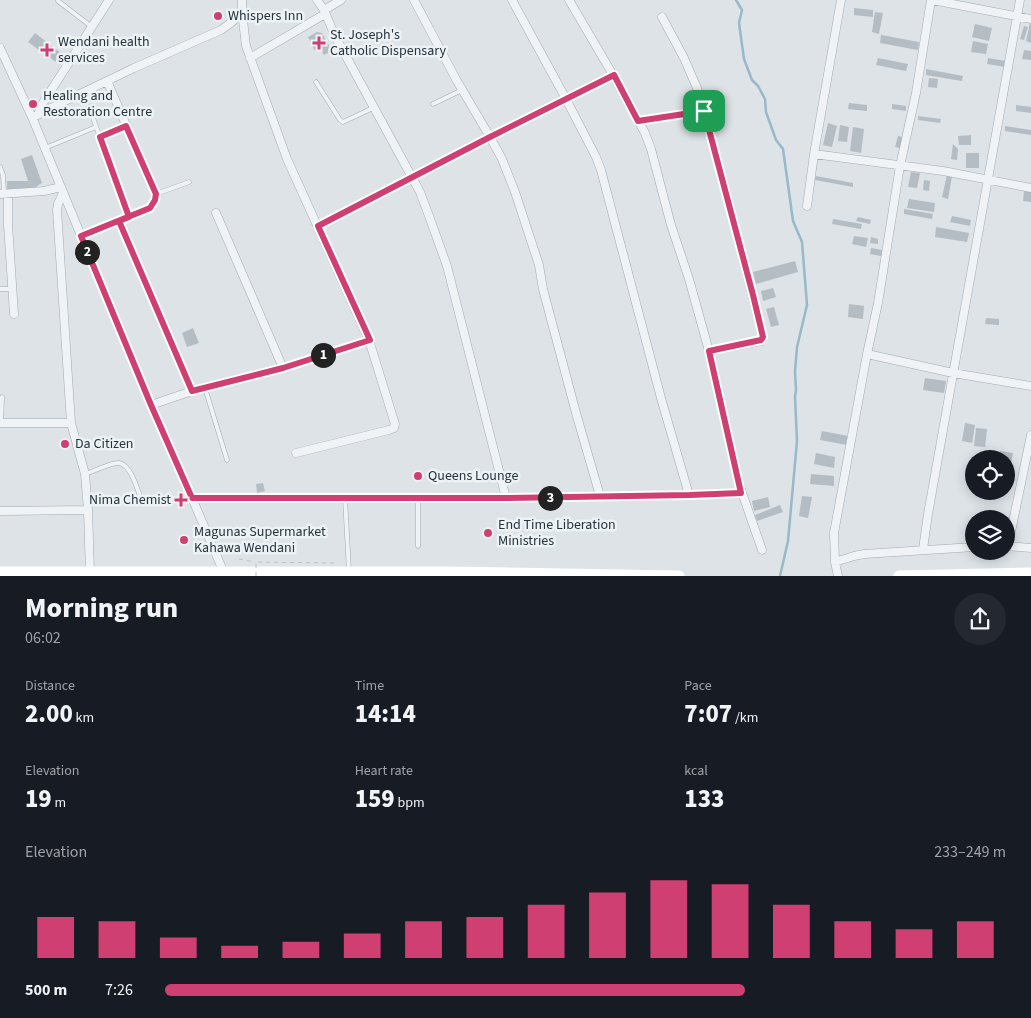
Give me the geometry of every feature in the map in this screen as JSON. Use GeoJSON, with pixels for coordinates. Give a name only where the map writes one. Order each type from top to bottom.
{"type":"FeatureCollection","features":[{"type":"Feature","properties":{"kind":"main road"},"geometry":{"type":"LineString","coordinates":[[0,572],[460,572],[679,576]]}},
{"type":"Feature","properties":{"kind":"main road"},"geometry":{"type":"LineString","coordinates":[[899,576],[1031,573]]}},
{"type":"Feature","properties":{"kind":"street"},"geometry":{"type":"LineString","coordinates":[[35,116],[109,0]]}},
{"type":"Feature","properties":{"kind":"street"},"geometry":{"type":"LineString","coordinates":[[242,0],[246,46],[250,58],[287,159],[370,340],[395,424],[394,428],[389,430],[296,453]]}},
{"type":"Feature","properties":{"kind":"street"},"geometry":{"type":"LineString","coordinates":[[317,0],[373,108],[420,192],[430,216],[447,266],[506,498]]}},
{"type":"Feature","properties":{"kind":"street"},"geometry":{"type":"LineString","coordinates":[[250,58],[341,0]]}},
{"type":"Feature","properties":{"kind":"street"},"geometry":{"type":"LineString","coordinates":[[414,0],[502,160],[539,265],[543,289],[600,496]]}},
{"type":"Feature","properties":{"kind":"street"},"geometry":{"type":"LineString","coordinates":[[512,0],[596,157],[601,170],[661,398],[690,495]]}},
{"type":"Feature","properties":{"kind":"street"},"geometry":{"type":"LineString","coordinates":[[569,0],[614,75],[645,133],[651,149],[709,351],[741,493],[762,550]]}},
{"type":"Feature","properties":{"kind":"street"},"geometry":{"type":"LineString","coordinates":[[807,206],[814,154],[841,0]]}},
{"type":"Feature","properties":{"kind":"street"},"geometry":{"type":"LineString","coordinates":[[838,576],[835,562],[834,533],[878,303],[900,166],[916,93],[931,0],[1031,18]]}},
{"type":"Feature","properties":{"kind":"street"},"geometry":{"type":"LineString","coordinates":[[924,549],[928,514],[1020,0]]}},
{"type":"Feature","properties":{"kind":"street"},"geometry":{"type":"LineString","coordinates":[[35,116],[166,53],[221,30],[242,12]]}},
{"type":"Feature","properties":{"kind":"street"},"geometry":{"type":"LineString","coordinates":[[662,17],[697,88],[763,337],[761,340],[709,351]]}},
{"type":"Feature","properties":{"kind":"street"},"geometry":{"type":"LineString","coordinates":[[0,48],[35,116],[45,148],[81,236],[151,405],[224,573]]}},
{"type":"Feature","properties":{"kind":"street"},"geometry":{"type":"LineString","coordinates":[[318,226],[614,75]]}},
{"type":"Feature","properties":{"kind":"street"},"geometry":{"type":"LineString","coordinates":[[81,236],[150,208],[155,200],[156,194],[107,81]]}},
{"type":"Feature","properties":{"kind":"street"},"geometry":{"type":"LineString","coordinates":[[638,121],[704,111]]}},
{"type":"Feature","properties":{"kind":"street"},"geometry":{"type":"LineString","coordinates":[[814,154],[943,171],[1031,188]]}},
{"type":"Feature","properties":{"kind":"street"},"geometry":{"type":"LineString","coordinates":[[14,314],[4,194],[62,190]]}},
{"type":"Feature","properties":{"kind":"street"},"geometry":{"type":"LineString","coordinates":[[62,190],[58,210],[71,423],[85,474],[90,573]]}},
{"type":"Feature","properties":{"kind":"street"},"geometry":{"type":"LineString","coordinates":[[216,213],[283,368]]}},
{"type":"Feature","properties":{"kind":"street"},"geometry":{"type":"LineString","coordinates":[[119,221],[192,391]]}},
{"type":"Feature","properties":{"kind":"street"},"geometry":{"type":"LineString","coordinates":[[151,405],[192,391],[283,368],[370,340]]}},
{"type":"Feature","properties":{"kind":"street"},"geometry":{"type":"LineString","coordinates":[[867,354],[953,373],[1031,386]]}},
{"type":"Feature","properties":{"kind":"street"},"geometry":{"type":"LineString","coordinates":[[1,423],[71,423]]}},
{"type":"Feature","properties":{"kind":"street"},"geometry":{"type":"LineString","coordinates":[[1015,510],[1031,435]]}},
{"type":"Feature","properties":{"kind":"street"},"geometry":{"type":"LineString","coordinates":[[192,498],[506,498],[741,493]]}},
{"type":"Feature","properties":{"kind":"street"},"geometry":{"type":"LineString","coordinates":[[0,511],[88,510]]}},
{"type":"Feature","properties":{"kind":"street"},"geometry":{"type":"LineString","coordinates":[[835,562],[864,554],[965,547]]}},
{"type":"Feature","properties":{"kind":"street"},"geometry":{"type":"LineString","coordinates":[[1015,547],[1031,548]]}},
{"type":"Feature","properties":{"kind":"lane"},"geometry":{"type":"LineString","coordinates":[[58,1],[92,27]]}},
{"type":"Feature","properties":{"kind":"lane"},"geometry":{"type":"LineString","coordinates":[[316,82],[343,122],[373,108]]}},
{"type":"Feature","properties":{"kind":"lane"},"geometry":{"type":"LineString","coordinates":[[433,104],[463,90]]}},
{"type":"Feature","properties":{"kind":"lane"},"geometry":{"type":"LineString","coordinates":[[89,107],[129,217]]}},
{"type":"Feature","properties":{"kind":"lane"},"geometry":{"type":"LineString","coordinates":[[100,137],[126,126]]}},
{"type":"Feature","properties":{"kind":"lane"},"geometry":{"type":"LineString","coordinates":[[45,148],[96,127]]}},
{"type":"Feature","properties":{"kind":"lane"},"geometry":{"type":"LineString","coordinates":[[0,167],[3,175],[4,194]]}},
{"type":"Feature","properties":{"kind":"lane"},"geometry":{"type":"LineString","coordinates":[[156,194],[189,182]]}},
{"type":"Feature","properties":{"kind":"lane"},"geometry":{"type":"LineString","coordinates":[[0,289],[13,289]]}},
{"type":"Feature","properties":{"kind":"lane"},"geometry":{"type":"LineString","coordinates":[[205,388],[227,460]]}},
{"type":"Feature","properties":{"kind":"lane"},"geometry":{"type":"LineString","coordinates":[[1,423],[2,397]]}},
{"type":"Feature","properties":{"kind":"lane"},"geometry":{"type":"LineString","coordinates":[[85,474],[119,463],[129,470],[141,498]]}},
{"type":"Feature","properties":{"kind":"lane"},"geometry":{"type":"LineString","coordinates":[[345,498],[349,573]]}},
{"type":"Feature","properties":{"kind":"lane"},"geometry":{"type":"LineString","coordinates":[[418,498],[418,546]]}},
{"type":"Feature","properties":{"kind":"path"},"geometry":{"type":"LineString","coordinates":[[239,560],[256,562],[335,562]]}},
{"type":"Feature","properties":{"kind":"path"},"geometry":{"type":"LineString","coordinates":[[256,562],[256,576]]}},
{"type":"Feature","properties":{"kind":"building"},"geometry":{"type":"Polygon","coordinates":[[[854,8],[873,10],[873,17],[854,15],[854,8]]]}},
{"type":"Feature","properties":{"kind":"building"},"geometry":{"type":"Polygon","coordinates":[[[875,12],[883,13],[879,34],[872,32],[875,12]]]}},
{"type":"Feature","properties":{"kind":"building"},"geometry":{"type":"Polygon","coordinates":[[[1031,23],[1031,43],[1026,41],[1031,23]]]}},
{"type":"Feature","properties":{"kind":"building"},"geometry":{"type":"Polygon","coordinates":[[[975,24],[992,28],[989,41],[972,37],[975,24]]]}},
{"type":"Feature","properties":{"kind":"building"},"geometry":{"type":"Polygon","coordinates":[[[1024,26],[1028,27],[1024,40],[1020,39],[1024,26]]]}},
{"type":"Feature","properties":{"kind":"building","name":"St. Joseph's Catholic Dispensary"},"geometry":{"type":"Polygon","coordinates":[[[317,32],[322,33],[332,51],[324,55],[320,48],[315,51],[308,37],[317,32]]]}},
{"type":"Feature","properties":{"kind":"building","name":"Wendani health services"},"geometry":{"type":"Polygon","coordinates":[[[35,33],[66,57],[60,65],[28,42],[35,33]]]}},
{"type":"Feature","properties":{"kind":"building"},"geometry":{"type":"Polygon","coordinates":[[[881,35],[919,42],[918,50],[880,43],[881,35]]]}},
{"type":"Feature","properties":{"kind":"building"},"geometry":{"type":"Polygon","coordinates":[[[973,41],[988,44],[986,54],[971,52],[973,41]]]}},
{"type":"Feature","properties":{"kind":"building"},"geometry":{"type":"Polygon","coordinates":[[[1024,50],[1031,51],[1031,60],[1022,59],[1024,50]]]}},
{"type":"Feature","properties":{"kind":"building"},"geometry":{"type":"Polygon","coordinates":[[[878,58],[908,64],[906,71],[876,65],[878,58]]]}},
{"type":"Feature","properties":{"kind":"building"},"geometry":{"type":"Polygon","coordinates":[[[988,58],[1006,61],[1005,67],[987,64],[988,58]]]}},
{"type":"Feature","properties":{"kind":"building"},"geometry":{"type":"Polygon","coordinates":[[[926,69],[963,76],[962,81],[926,75],[926,69]]]}},
{"type":"Feature","properties":{"kind":"building"},"geometry":{"type":"Polygon","coordinates":[[[929,78],[938,79],[937,88],[928,87],[929,78]]]}},
{"type":"Feature","properties":{"kind":"building"},"geometry":{"type":"Polygon","coordinates":[[[849,103],[867,105],[867,111],[848,109],[849,103]]]}},
{"type":"Feature","properties":{"kind":"building"},"geometry":{"type":"Polygon","coordinates":[[[892,104],[906,106],[906,111],[892,109],[892,104]]]}},
{"type":"Feature","properties":{"kind":"building"},"geometry":{"type":"Polygon","coordinates":[[[1016,105],[1031,107],[1031,113],[1016,111],[1016,105]]]}},
{"type":"Feature","properties":{"kind":"building"},"geometry":{"type":"Polygon","coordinates":[[[918,116],[941,119],[940,123],[918,120],[918,116]]]}},
{"type":"Feature","properties":{"kind":"building"},"geometry":{"type":"Polygon","coordinates":[[[828,123],[837,126],[832,147],[823,145],[828,123]]]}},
{"type":"Feature","properties":{"kind":"building"},"geometry":{"type":"Polygon","coordinates":[[[840,125],[849,127],[847,142],[838,141],[840,125]]]}},
{"type":"Feature","properties":{"kind":"building"},"geometry":{"type":"Polygon","coordinates":[[[1005,126],[1031,130],[1031,135],[1005,131],[1005,126]]]}},
{"type":"Feature","properties":{"kind":"building"},"geometry":{"type":"Polygon","coordinates":[[[853,127],[864,129],[861,153],[850,151],[853,127]]]}},
{"type":"Feature","properties":{"kind":"building"},"geometry":{"type":"Polygon","coordinates":[[[971,135],[971,145],[959,145],[958,136],[971,135]]]}},
{"type":"Feature","properties":{"kind":"building"},"geometry":{"type":"Polygon","coordinates":[[[898,136],[902,137],[900,148],[895,147],[898,136]]]}},
{"type":"Feature","properties":{"kind":"building"},"geometry":{"type":"Polygon","coordinates":[[[953,144],[958,149],[957,160],[951,159],[953,144]]]}},
{"type":"Feature","properties":{"kind":"building"},"geometry":{"type":"Polygon","coordinates":[[[966,153],[979,153],[979,168],[966,168],[966,153]]]}},
{"type":"Feature","properties":{"kind":"building"},"geometry":{"type":"Polygon","coordinates":[[[32,155],[42,183],[37,186],[36,190],[30,190],[31,188],[7,189],[7,181],[28,181],[21,159],[32,155]]]}},
{"type":"Feature","properties":{"kind":"building"},"geometry":{"type":"Polygon","coordinates":[[[911,172],[920,173],[917,188],[908,187],[911,172]]]}},
{"type":"Feature","properties":{"kind":"building"},"geometry":{"type":"Polygon","coordinates":[[[947,175],[952,176],[948,199],[942,197],[947,175]]]}},
{"type":"Feature","properties":{"kind":"building"},"geometry":{"type":"Polygon","coordinates":[[[816,176],[853,183],[853,187],[815,180],[816,176]]]}},
{"type":"Feature","properties":{"kind":"building"},"geometry":{"type":"Polygon","coordinates":[[[924,180],[930,181],[929,191],[923,190],[924,180]]]}},
{"type":"Feature","properties":{"kind":"building"},"geometry":{"type":"Polygon","coordinates":[[[1024,191],[1031,192],[1031,202],[1023,201],[1024,191]]]}},
{"type":"Feature","properties":{"kind":"building"},"geometry":{"type":"Polygon","coordinates":[[[909,199],[935,203],[934,212],[907,208],[909,199]]]}},
{"type":"Feature","properties":{"kind":"building"},"geometry":{"type":"Polygon","coordinates":[[[904,209],[933,214],[932,219],[904,214],[904,209]]]}},
{"type":"Feature","properties":{"kind":"building"},"geometry":{"type":"Polygon","coordinates":[[[952,216],[971,220],[970,226],[950,222],[952,216]]]}},
{"type":"Feature","properties":{"kind":"building"},"geometry":{"type":"Polygon","coordinates":[[[858,217],[871,220],[870,224],[856,221],[858,217]]]}},
{"type":"Feature","properties":{"kind":"building"},"geometry":{"type":"Polygon","coordinates":[[[833,219],[862,224],[861,229],[832,224],[833,219]]]}},
{"type":"Feature","properties":{"kind":"building"},"geometry":{"type":"Polygon","coordinates":[[[936,227],[969,233],[967,242],[935,237],[936,227]]]}},
{"type":"Feature","properties":{"kind":"building"},"geometry":{"type":"Polygon","coordinates":[[[854,236],[868,238],[866,247],[852,244],[854,236]]]}},
{"type":"Feature","properties":{"kind":"building"},"geometry":{"type":"Polygon","coordinates":[[[871,237],[878,239],[878,244],[870,243],[871,237]]]}},
{"type":"Feature","properties":{"kind":"building"},"geometry":{"type":"Polygon","coordinates":[[[871,248],[882,250],[881,256],[870,254],[871,248]]]}},
{"type":"Feature","properties":{"kind":"building"},"geometry":{"type":"Polygon","coordinates":[[[795,261],[798,272],[756,284],[753,272],[795,261]]]}},
{"type":"Feature","properties":{"kind":"building"},"geometry":{"type":"Polygon","coordinates":[[[773,288],[776,297],[763,301],[761,291],[773,288]]]}},
{"type":"Feature","properties":{"kind":"building"},"geometry":{"type":"Polygon","coordinates":[[[849,304],[864,306],[863,319],[848,317],[849,304]]]}},
{"type":"Feature","properties":{"kind":"building"},"geometry":{"type":"Polygon","coordinates":[[[774,307],[779,325],[771,327],[766,309],[774,307]]]}},
{"type":"Feature","properties":{"kind":"building"},"geometry":{"type":"Polygon","coordinates":[[[986,318],[999,319],[999,325],[985,324],[986,318]]]}},
{"type":"Feature","properties":{"kind":"building"},"geometry":{"type":"Polygon","coordinates":[[[193,328],[199,343],[187,347],[182,333],[193,328]]]}},
{"type":"Feature","properties":{"kind":"building"},"geometry":{"type":"Polygon","coordinates":[[[925,378],[946,381],[944,393],[923,390],[925,378]]]}},
{"type":"Feature","properties":{"kind":"building"},"geometry":{"type":"Polygon","coordinates":[[[965,423],[975,425],[972,443],[962,441],[965,423]]]}},
{"type":"Feature","properties":{"kind":"building"},"geometry":{"type":"Polygon","coordinates":[[[976,428],[987,429],[985,447],[974,446],[976,428]]]}},
{"type":"Feature","properties":{"kind":"building"},"geometry":{"type":"Polygon","coordinates":[[[822,431],[848,436],[847,445],[820,440],[822,431]]]}},
{"type":"Feature","properties":{"kind":"building"},"geometry":{"type":"Polygon","coordinates":[[[816,453],[835,457],[834,468],[814,464],[816,453]]]}},
{"type":"Feature","properties":{"kind":"building"},"geometry":{"type":"Polygon","coordinates":[[[811,474],[834,476],[834,486],[810,484],[811,474]]]}},
{"type":"Feature","properties":{"kind":"building"},"geometry":{"type":"Polygon","coordinates":[[[263,483],[265,491],[257,493],[256,484],[263,483]]]}},
{"type":"Feature","properties":{"kind":"building"},"geometry":{"type":"Polygon","coordinates":[[[802,496],[812,497],[808,518],[799,516],[802,496]]]}},
{"type":"Feature","properties":{"kind":"building"},"geometry":{"type":"Polygon","coordinates":[[[768,497],[770,507],[754,511],[752,501],[768,497]]]}},
{"type":"Feature","properties":{"kind":"building"},"geometry":{"type":"Polygon","coordinates":[[[780,505],[783,512],[757,521],[755,515],[780,505]]]}},
{"type":"Feature","properties":{"kind":"waterway"},"geometry":{"type":"LineString","coordinates":[[736,0],[742,10],[739,23],[744,59],[752,80],[758,86],[765,99],[766,112],[776,140],[783,149],[793,221],[802,242],[807,305],[797,347],[795,371],[797,441],[788,541],[780,576]]}},
{"type":"Feature","properties":{"kind":"place","name":"Whispers Inn"},"geometry":{"type":"Point","coordinates":[218,16]}},
{"type":"Feature","properties":{"kind":"place","name":"St. Joseph's Catholic Dispensary"},"geometry":{"type":"Point","coordinates":[319,43]}},
{"type":"Feature","properties":{"kind":"place","name":"Wendani health services"},"geometry":{"type":"Point","coordinates":[47,50]}},
{"type":"Feature","properties":{"kind":"place","name":"Healing and Restoration Centre"},"geometry":{"type":"Point","coordinates":[33,104]}},
{"type":"Feature","properties":{"kind":"place","name":"Da Citizen"},"geometry":{"type":"Point","coordinates":[65,444]}},
{"type":"Feature","properties":{"kind":"place","name":"Queens Lounge"},"geometry":{"type":"Point","coordinates":[418,476]}},
{"type":"Feature","properties":{"kind":"place","name":"Nima Chemist"},"geometry":{"type":"Point","coordinates":[181,500]}},
{"type":"Feature","properties":{"kind":"place","name":"End Time Liberation Ministries"},"geometry":{"type":"Point","coordinates":[488,533]}},
{"type":"Feature","properties":{"kind":"place","name":"Magunas Supermarket Kahawa Wendani"},"geometry":{"type":"Point","coordinates":[184,540]}},
{"type":"Feature","properties":{"kind":"route"},"geometry":{"type":"LineString","coordinates":[[704,111],[638,121],[614,75],[318,226],[370,340],[283,368],[192,391],[119,221],[129,217],[100,137],[126,126],[156,194],[155,200],[150,208],[129,217],[81,236],[192,498],[506,498],[741,493],[709,351],[761,340],[763,337],[704,111]]}}]}
